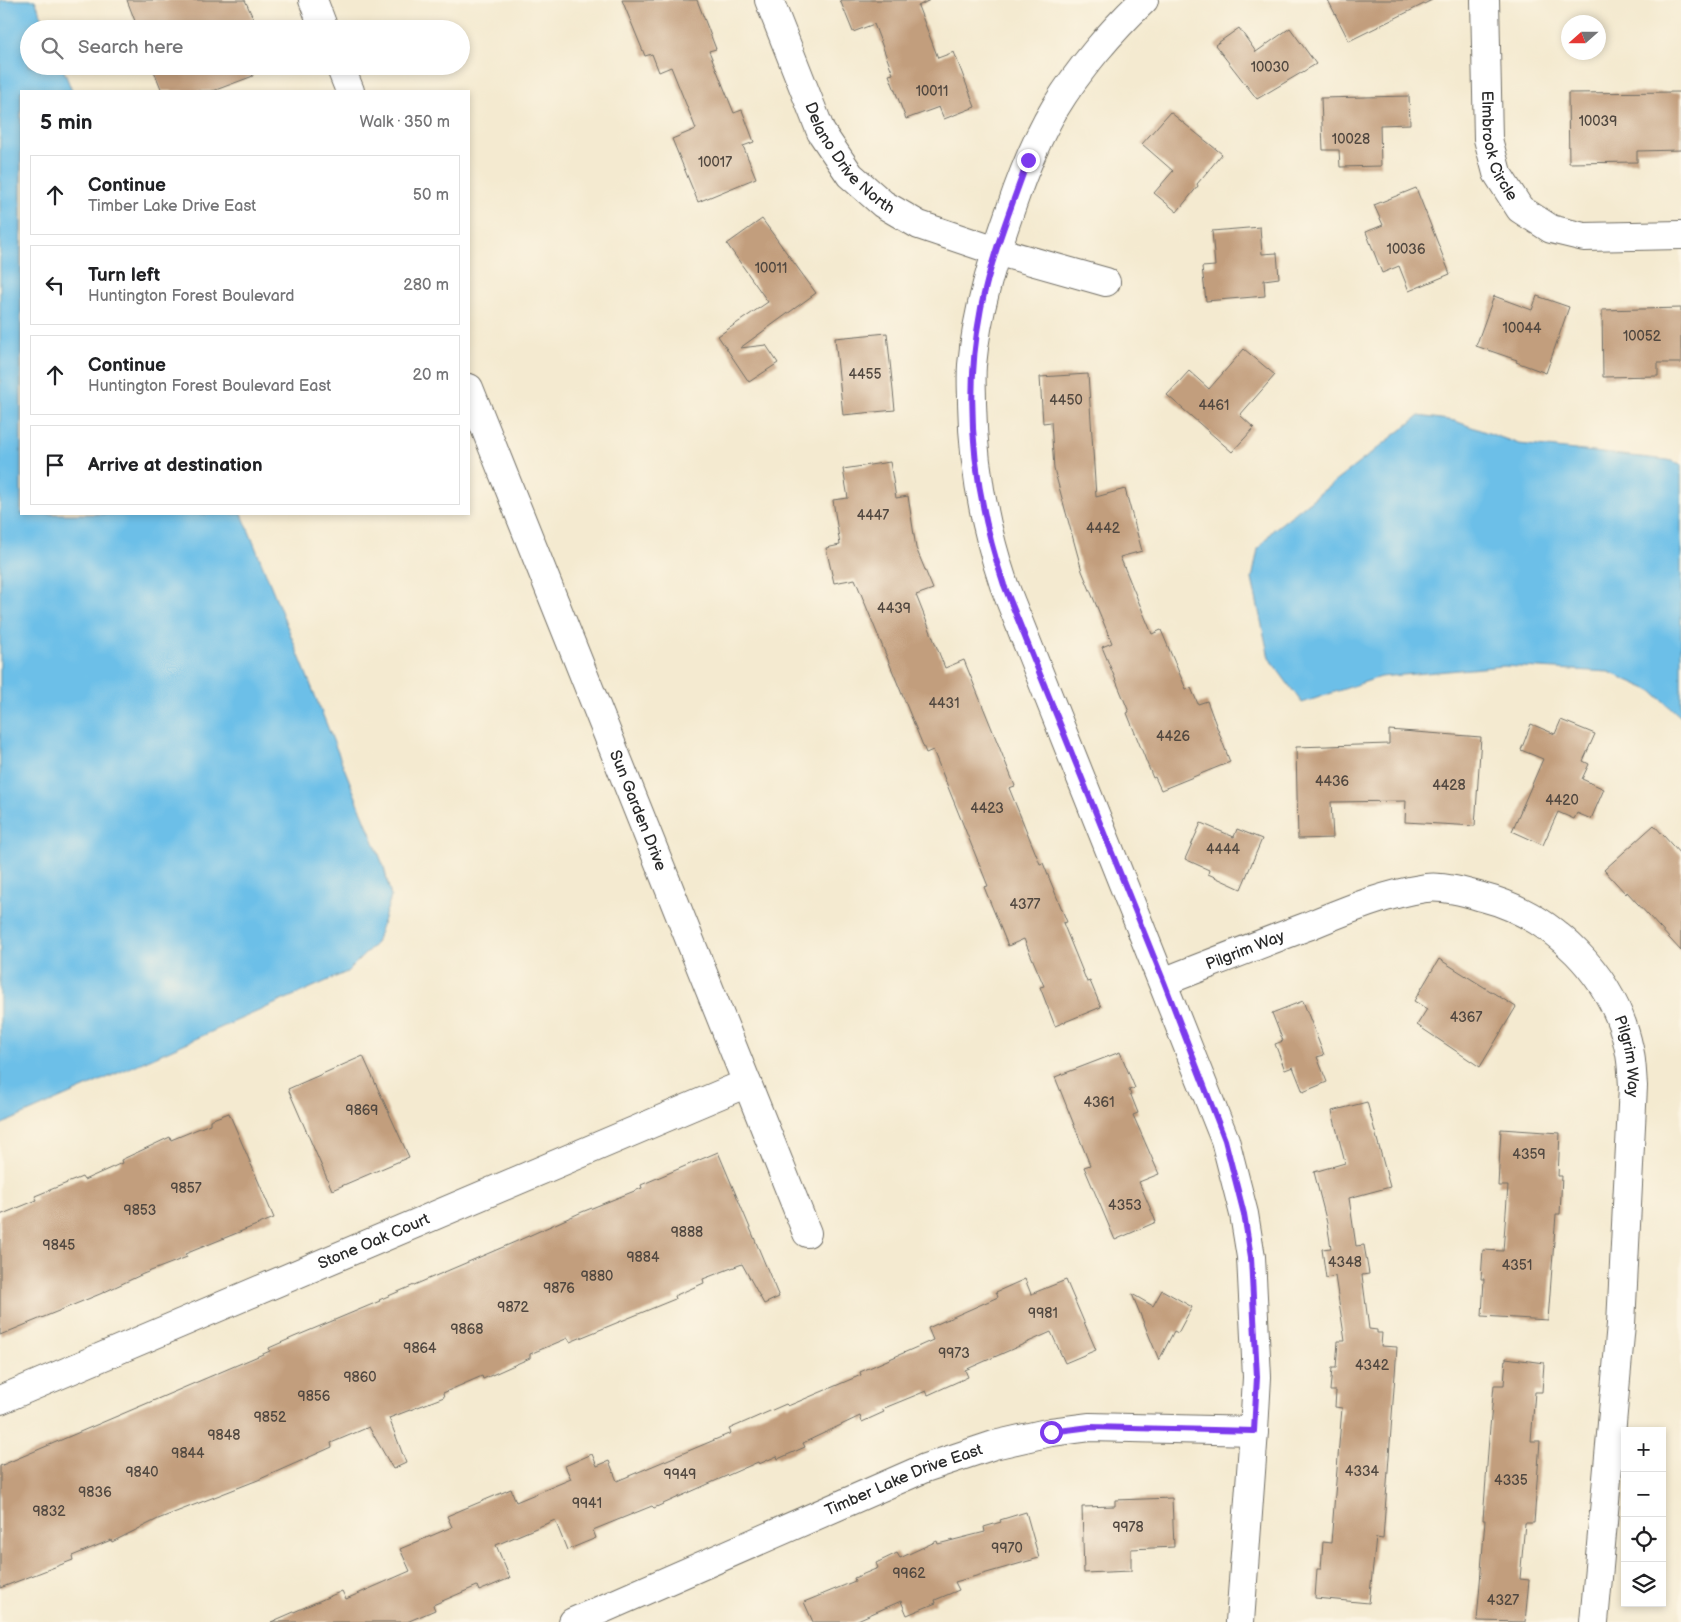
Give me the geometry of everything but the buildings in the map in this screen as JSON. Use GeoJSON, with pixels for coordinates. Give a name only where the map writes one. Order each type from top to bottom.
{"type":"FeatureCollection","features":[{"type":"Feature","properties":{"kind":"street"},"geometry":{"type":"LineString","coordinates":[[313,0],[321,20]]}},
{"type":"Feature","properties":{"kind":"street","name":"Delano Drive North"},"geometry":{"type":"LineString","coordinates":[[769,0],[821,132],[850,175],[883,204],[919,225],[1106,282]]}},
{"type":"Feature","properties":{"kind":"street"},"geometry":{"type":"LineString","coordinates":[[1144,0],[1122,21],[1090,60],[1055,108],[1028,160],[996,250],[981,307],[972,366],[972,432],[979,494],[991,546],[1007,594],[1164,982],[1225,1140],[1244,1214],[1251,1257],[1257,1377],[1240,1622]]}},
{"type":"Feature","properties":{"kind":"street","name":"Elmbrook Circle"},"geometry":{"type":"LineString","coordinates":[[1485,0],[1488,139],[1497,173],[1520,209],[1552,229],[1584,237],[1681,235]]}},
{"type":"Feature","properties":{"kind":"street"},"geometry":{"type":"LineString","coordinates":[[344,75],[350,90]]}},
{"type":"Feature","properties":{"kind":"street","name":"Sun Garden Drive"},"geometry":{"type":"LineString","coordinates":[[470,390],[807,1233]]}},
{"type":"Feature","properties":{"kind":"street","name":"Pilgrim Way"},"geometry":{"type":"LineString","coordinates":[[1164,982],[1379,898],[1428,888],[1461,891],[1499,901],[1542,922],[1575,949],[1601,981],[1618,1013],[1630,1049],[1634,1086],[1621,1324],[1594,1622]]}},
{"type":"Feature","properties":{"kind":"street","name":"Stone Oak Court"},"geometry":{"type":"LineString","coordinates":[[0,1400],[747,1083]]}},
{"type":"Feature","properties":{"kind":"street","name":"Timber Lake Drive East"},"geometry":{"type":"LineString","coordinates":[[573,1622],[924,1468],[994,1445],[1051,1432],[1090,1427],[1254,1431]]}},
{"type":"Feature","properties":{"kind":"water"},"geometry":{"type":"Polygon","coordinates":[[[0,0],[35,0],[43,20],[20,20],[20,75],[66,75],[72,90],[20,90],[20,515],[242,515],[384,867],[391,897],[376,943],[347,972],[0,1125],[0,0]]]}},
{"type":"Feature","properties":{"kind":"water"},"geometry":{"type":"Polygon","coordinates":[[[1419,416],[1455,421],[1519,444],[1668,460],[1681,464],[1681,717],[1652,691],[1609,672],[1504,666],[1380,677],[1302,703],[1269,658],[1252,579],[1258,549],[1273,530],[1419,416]]]}},
{"type":"Feature","properties":{"kind":"route"},"geometry":{"type":"LineString","coordinates":[[1028,160],[996,250],[981,307],[972,366],[972,432],[979,494],[991,546],[1004,585],[1164,982],[1225,1140],[1244,1214],[1251,1257],[1257,1377],[1254,1431],[1090,1427],[1051,1432]]}}]}
